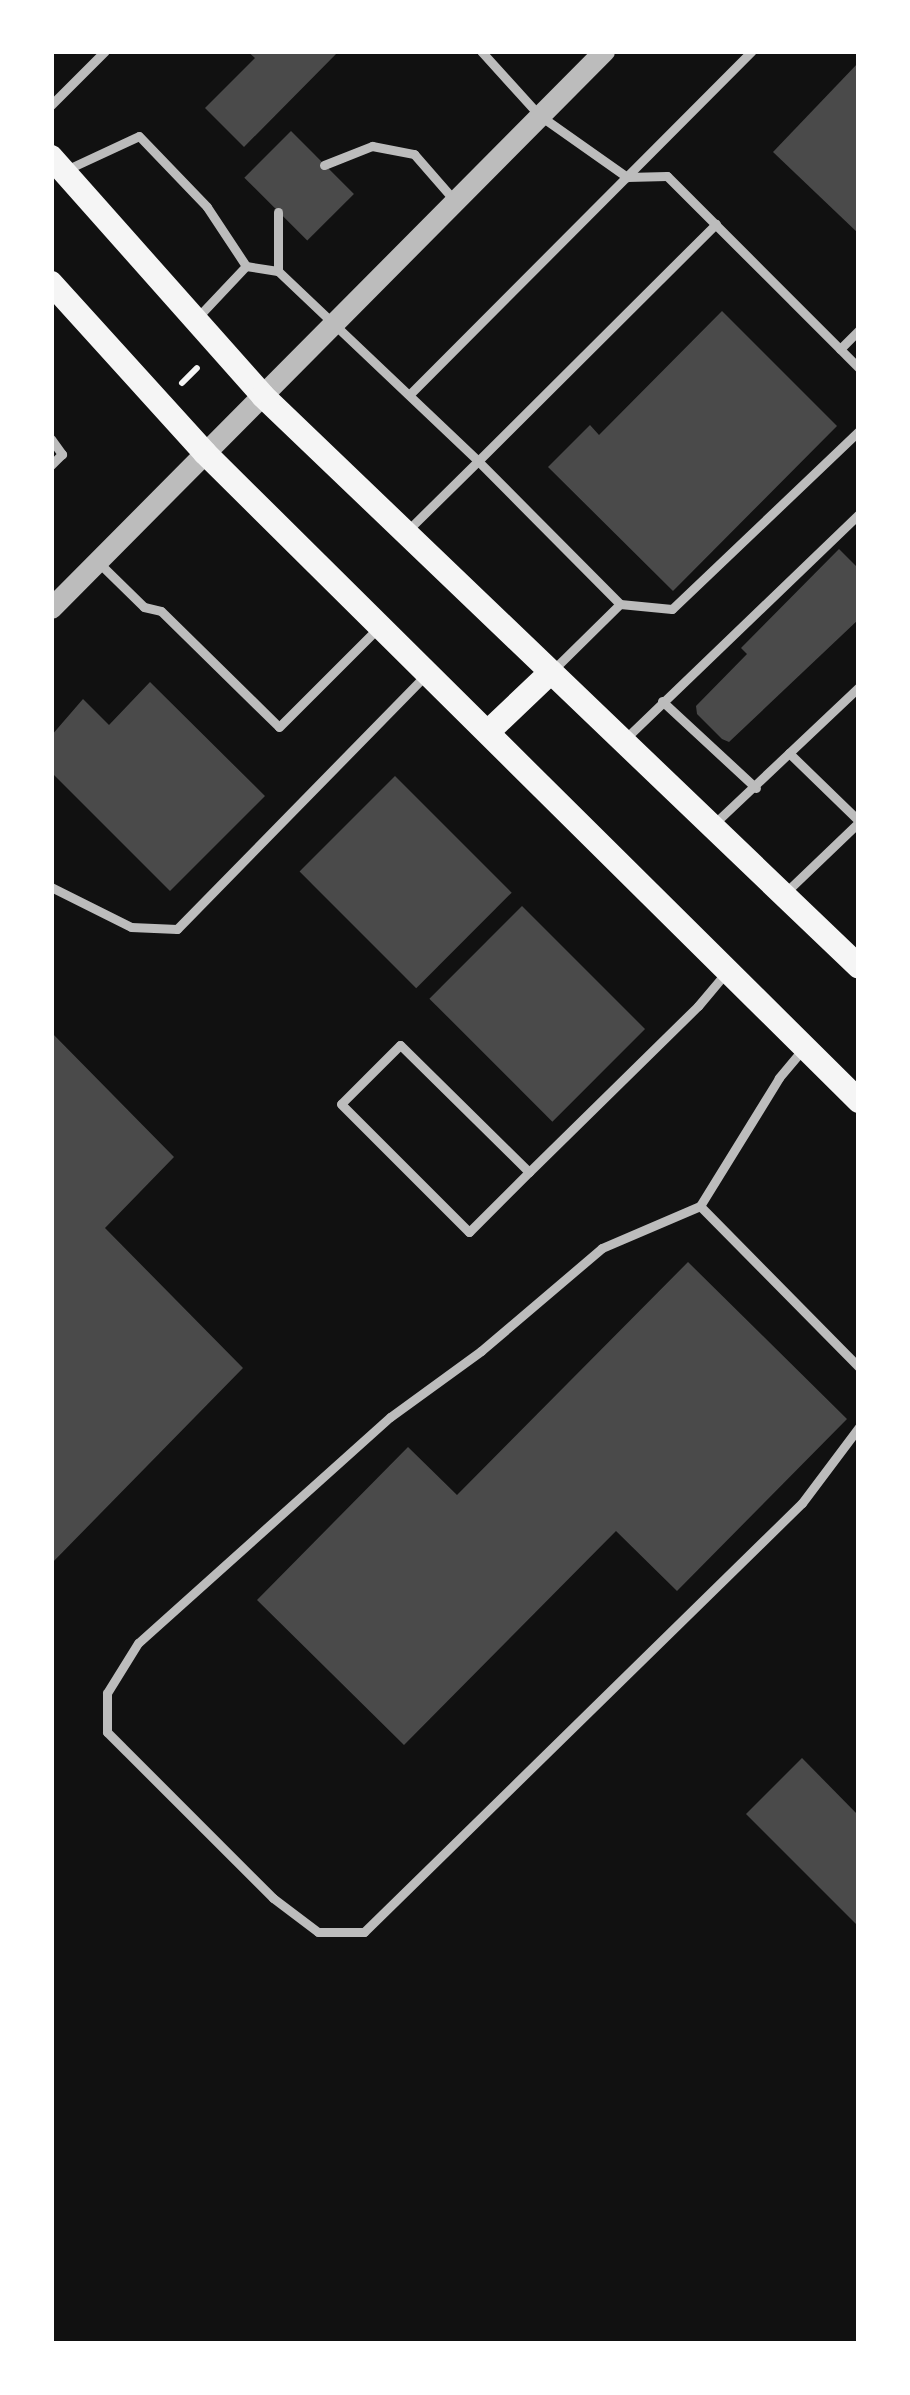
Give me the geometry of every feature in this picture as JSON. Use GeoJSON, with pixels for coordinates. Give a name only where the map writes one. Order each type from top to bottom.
{"type":"FeatureCollection","features":[{"type":"Feature","properties":{"kind":"main road"},"geometry":{"type":"LineString","coordinates":[[57,164],[262,396],[859,967]]}},
{"type":"Feature","properties":{"kind":"main road"},"geometry":{"type":"LineString","coordinates":[[51,283],[205,453],[490,730],[859,1101]]}},
{"type":"Feature","properties":{"kind":"main road"},"geometry":{"type":"LineString","coordinates":[[490,730],[551,672]]}},
{"type":"Feature","properties":{"kind":"street"},"geometry":{"type":"LineString","coordinates":[[51,608],[604,51]]}},
{"type":"Feature","properties":{"kind":"lane"},"geometry":{"type":"LineString","coordinates":[[51,105],[105,51]]}},
{"type":"Feature","properties":{"kind":"lane"},"geometry":{"type":"LineString","coordinates":[[481,51],[539,115],[627,177],[667,176],[859,368]]}},
{"type":"Feature","properties":{"kind":"lane"},"geometry":{"type":"LineString","coordinates":[[410,394],[752,51]]}},
{"type":"Feature","properties":{"kind":"lane"},"geometry":{"type":"LineString","coordinates":[[57,164],[139,136],[206,207],[246,266],[278,271],[336,321],[620,604],[672,609],[859,431]]}},
{"type":"Feature","properties":{"kind":"lane"},"geometry":{"type":"LineString","coordinates":[[324,165],[372,146],[414,154],[455,201]]}},
{"type":"Feature","properties":{"kind":"lane"},"geometry":{"type":"LineString","coordinates":[[278,212],[278,271]]}},
{"type":"Feature","properties":{"kind":"lane"},"geometry":{"type":"LineString","coordinates":[[405,532],[716,224]]}},
{"type":"Feature","properties":{"kind":"lane"},"geometry":{"type":"LineString","coordinates":[[195,320],[246,266]]}},
{"type":"Feature","properties":{"kind":"lane"},"geometry":{"type":"LineString","coordinates":[[840,349],[859,330]]}},
{"type":"Feature","properties":{"kind":"lane"},"geometry":{"type":"LineString","coordinates":[[51,440],[62,454],[51,465]]}},
{"type":"Feature","properties":{"kind":"lane"},"geometry":{"type":"LineString","coordinates":[[623,741],[859,514]]}},
{"type":"Feature","properties":{"kind":"lane"},"geometry":{"type":"LineString","coordinates":[[98,561],[144,607],[160,611],[279,727],[380,625]]}},
{"type":"Feature","properties":{"kind":"lane"},"geometry":{"type":"LineString","coordinates":[[551,672],[620,604]]}},
{"type":"Feature","properties":{"kind":"lane"},"geometry":{"type":"LineString","coordinates":[[51,887],[131,928],[177,929],[429,672]]}},
{"type":"Feature","properties":{"kind":"lane"},"geometry":{"type":"LineString","coordinates":[[712,826],[859,687]]}},
{"type":"Feature","properties":{"kind":"lane"},"geometry":{"type":"LineString","coordinates":[[662,701],[756,788]]}},
{"type":"Feature","properties":{"kind":"lane"},"geometry":{"type":"LineString","coordinates":[[784,895],[859,822],[789,753]]}},
{"type":"Feature","properties":{"kind":"lane"},"geometry":{"type":"LineString","coordinates":[[529,1172],[400,1045],[341,1104],[469,1232],[529,1172],[728,971]]}},
{"type":"Feature","properties":{"kind":"lane"},"geometry":{"type":"LineString","coordinates":[[804,1048],[779,1078],[700,1206],[602,1248],[481,1351],[390,1417],[138,1643],[107,1694],[107,1732],[273,1898],[318,1932],[364,1932],[802,1503],[859,1427]]}},
{"type":"Feature","properties":{"kind":"lane"},"geometry":{"type":"LineString","coordinates":[[700,1206],[859,1367]]}},
{"type":"Feature","properties":{"kind":"path"},"geometry":{"type":"LineString","coordinates":[[182,382],[196,368]]}},
{"type":"Feature","properties":{"kind":"building"},"geometry":{"type":"Polygon","coordinates":[[[247,51],[339,51],[244,147],[205,108],[255,58],[247,51]]]}},
{"type":"Feature","properties":{"kind":"building"},"geometry":{"type":"Polygon","coordinates":[[[859,62],[859,234],[773,152],[859,62]]]}},
{"type":"Feature","properties":{"kind":"building"},"geometry":{"type":"Polygon","coordinates":[[[291,131],[354,194],[307,241],[244,178],[291,131]]]}},
{"type":"Feature","properties":{"kind":"building"},"geometry":{"type":"Polygon","coordinates":[[[722,311],[837,426],[673,591],[548,467],[590,425],[599,435],[722,311]]]}},
{"type":"Feature","properties":{"kind":"building"},"geometry":{"type":"Polygon","coordinates":[[[839,549],[859,569],[859,619],[729,742],[722,739],[697,714],[696,706],[747,654],[741,648],[839,549]]]}},
{"type":"Feature","properties":{"kind":"building"},"geometry":{"type":"Polygon","coordinates":[[[150,682],[265,796],[170,891],[51,772],[51,736],[83,699],[109,725],[150,682]]]}},
{"type":"Feature","properties":{"kind":"building"},"geometry":{"type":"Polygon","coordinates":[[[395,776],[512,893],[416,988],[300,871],[395,776]]]}},
{"type":"Feature","properties":{"kind":"building"},"geometry":{"type":"Polygon","coordinates":[[[522,906],[645,1029],[552,1122],[429,999],[522,906]]]}},
{"type":"Feature","properties":{"kind":"building"},"geometry":{"type":"Polygon","coordinates":[[[51,1032],[174,1157],[105,1228],[243,1368],[51,1564],[51,1032]]]}},
{"type":"Feature","properties":{"kind":"building"},"geometry":{"type":"Polygon","coordinates":[[[688,1262],[847,1419],[677,1591],[616,1531],[404,1745],[257,1600],[408,1447],[457,1495],[688,1262]]]}},
{"type":"Feature","properties":{"kind":"building"},"geometry":{"type":"Polygon","coordinates":[[[802,1758],[859,1816],[859,1927],[746,1814],[802,1758]]]}}]}
